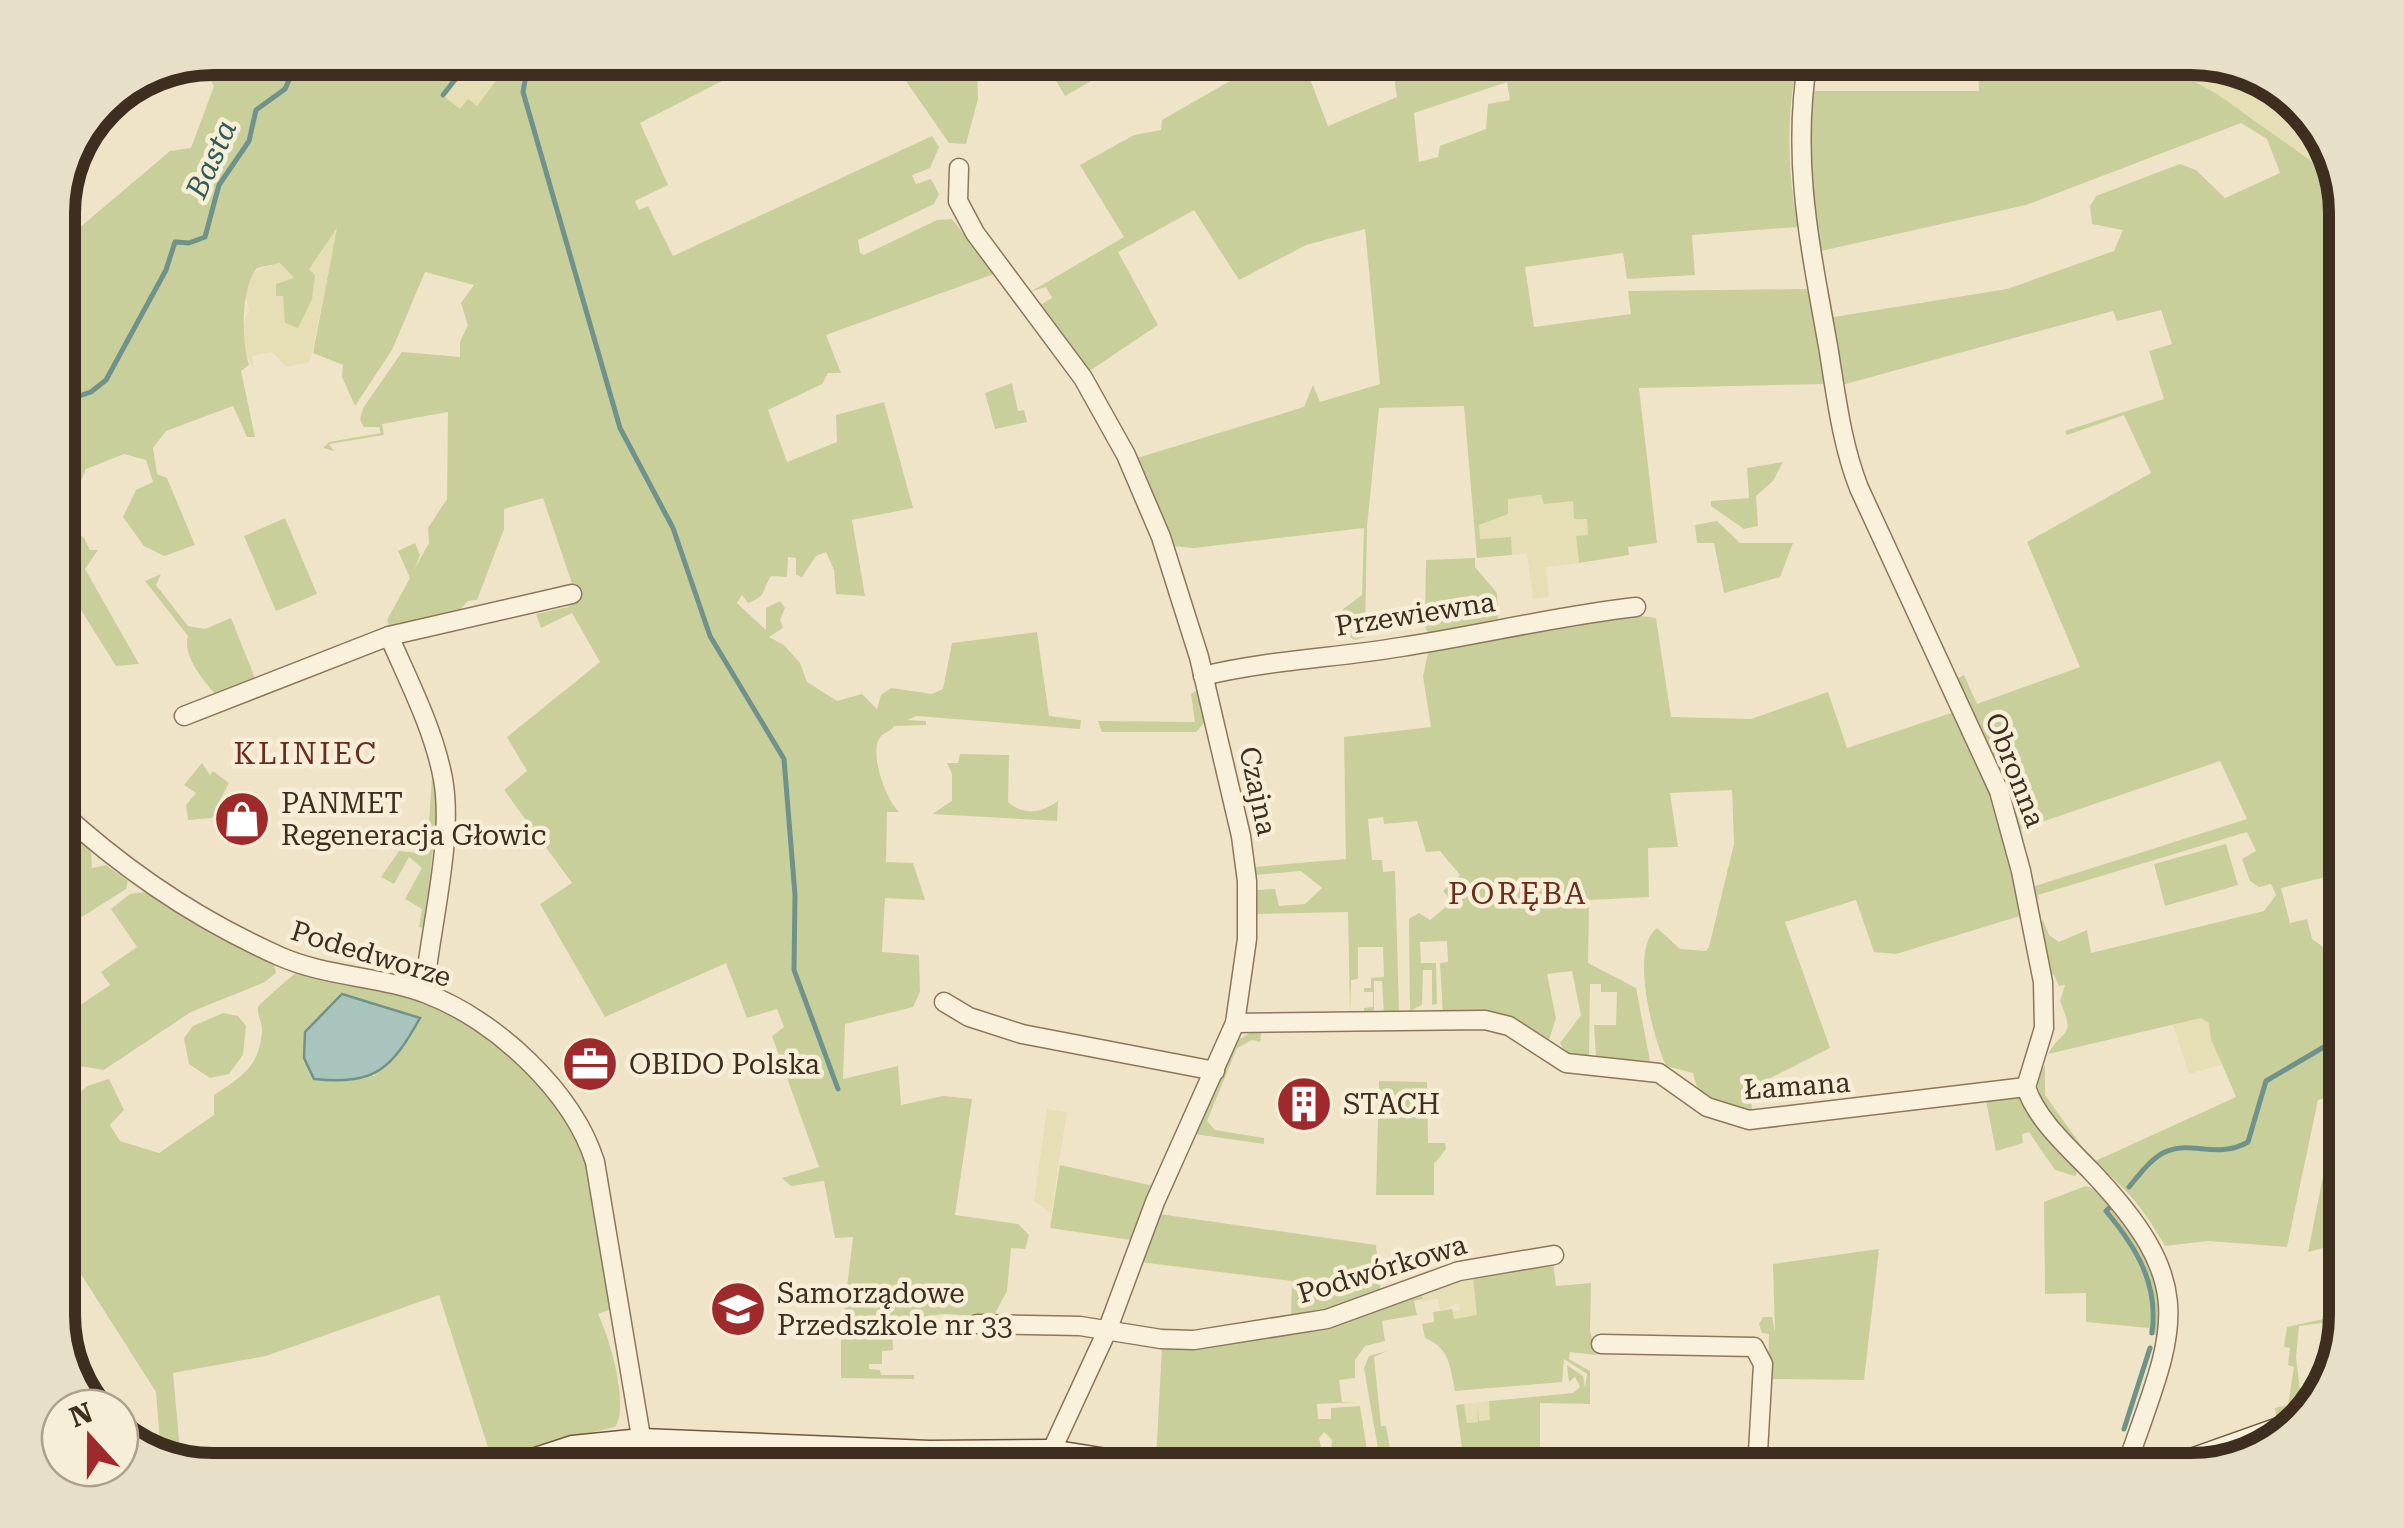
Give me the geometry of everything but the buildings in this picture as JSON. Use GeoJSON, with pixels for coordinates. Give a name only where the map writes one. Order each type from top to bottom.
{"type":"FeatureCollection","features":[{"type":"Feature","properties":{"kind":"street","name":"Obronna"},"geometry":{"type":"LineString","coordinates":[[1805,75],[1799,181],[1845,444],[1859,488],[1999,791],[2021,871],[2043,982],[2044,1028],[2026,1086]]}},
{"type":"Feature","properties":{"kind":"street","name":"Czajna"},"geometry":{"type":"LineString","coordinates":[[959,168],[958,202],[975,233],[1062,347],[1126,455],[1176,575],[1245,858],[1247,939],[1235,1024],[1156,1202],[1107,1331],[1050,1453]]}},
{"type":"Feature","properties":{"kind":"street"},"geometry":{"type":"LineString","coordinates":[[184,716],[389,636],[572,594]]}},
{"type":"Feature","properties":{"kind":"street","name":"Przewiewna"},"geometry":{"type":"LineString","coordinates":[[1203,676],[1252,664],[1420,644],[1552,616],[1636,607]]}},
{"type":"Feature","properties":{"kind":"street"},"geometry":{"type":"LineString","coordinates":[[389,636],[430,731],[444,782],[444,830],[424,992]]}},
{"type":"Feature","properties":{"kind":"street","name":"Podedworze"},"geometry":{"type":"LineString","coordinates":[[75,823],[145,882],[240,937],[302,965],[424,992],[500,1039],[533,1069],[585,1132],[605,1213],[636,1429],[642,1442]]}},
{"type":"Feature","properties":{"kind":"street"},"geometry":{"type":"LineString","coordinates":[[944,1002],[969,1017],[1022,1034],[1215,1072]]}},
{"type":"Feature","properties":{"kind":"street","name":"Łamana"},"geometry":{"type":"LineString","coordinates":[[1235,1024],[1485,1020],[1509,1026],[1566,1063],[1659,1073],[1707,1108],[1749,1120],[2026,1086]]}},
{"type":"Feature","properties":{"kind":"street"},"geometry":{"type":"LineString","coordinates":[[2026,1086],[2048,1124],[2148,1239],[2165,1273],[2172,1313],[2166,1356],[2131,1453]]}},
{"type":"Feature","properties":{"kind":"street","name":"Podwórkowa"},"geometry":{"type":"LineString","coordinates":[[977,1324],[1080,1326],[1194,1340],[1328,1319],[1460,1271],[1554,1255]]}},
{"type":"Feature","properties":{"kind":"street"},"geometry":{"type":"LineString","coordinates":[[1601,1344],[1754,1347],[1763,1364],[1757,1453]]}},
{"type":"Feature","properties":{"kind":"street"},"geometry":{"type":"LineString","coordinates":[[642,1442],[644,1453]]}},
{"type":"Feature","properties":{"kind":"street"},"geometry":{"type":"LineString","coordinates":[[564,1453],[642,1442],[885,1453]]}},
{"type":"Feature","properties":{"kind":"shaded area"},"geometry":{"type":"Polygon","coordinates":[[[457,75],[500,75],[477,106],[460,110],[441,95],[457,75]]]}},
{"type":"Feature","properties":{"kind":"shaded area"},"geometry":{"type":"Polygon","coordinates":[[[2183,75],[2227,80],[2268,98],[2306,136],[2322,169],[2217,94],[2183,75]]]}},
{"type":"Feature","properties":{"kind":"shaded area"},"geometry":{"type":"Polygon","coordinates":[[[338,225],[310,362],[286,367],[272,352],[252,356],[254,370],[244,350],[243,324],[249,310],[245,292],[253,272],[280,262],[338,225]]]}},
{"type":"Feature","properties":{"kind":"shaded area"},"geometry":{"type":"Polygon","coordinates":[[[1542,495],[1573,501],[1575,519],[1587,518],[1588,536],[1576,537],[1579,563],[1546,567],[1549,597],[1533,599],[1527,554],[1512,555],[1510,537],[1480,539],[1479,525],[1508,514],[1507,499],[1542,495]]]}},
{"type":"Feature","properties":{"kind":"shaded area"},"geometry":{"type":"Polygon","coordinates":[[[2201,1018],[2209,1022],[2221,1065],[2189,1074],[2173,1025],[2201,1018]]]}},
{"type":"Feature","properties":{"kind":"shaded area"},"geometry":{"type":"Polygon","coordinates":[[[1047,1109],[1067,1112],[1051,1213],[1034,1201],[1047,1109]]]}},
{"type":"Feature","properties":{"kind":"shaded area"},"geometry":{"type":"Polygon","coordinates":[[[1473,1276],[1478,1315],[1453,1319],[1452,1312],[1460,1310],[1459,1303],[1440,1311],[1438,1299],[1423,1301],[1421,1293],[1473,1276]]]}},
{"type":"Feature","properties":{"kind":"shaded area"},"geometry":{"type":"Polygon","coordinates":[[[1489,1401],[1496,1453],[1485,1453],[1471,1442],[1469,1425],[1487,1421],[1467,1423],[1464,1404],[1489,1401]]]}},
{"type":"Feature","properties":{"kind":"green space"},"geometry":{"type":"Polygon","coordinates":[[[207,75],[456,75],[441,94],[460,109],[468,99],[477,106],[500,75],[734,75],[640,123],[668,185],[635,201],[639,210],[648,206],[673,256],[932,136],[939,147],[930,168],[912,175],[916,184],[931,179],[939,194],[934,204],[858,240],[860,253],[864,255],[937,220],[952,219],[994,274],[826,335],[841,373],[828,373],[822,384],[768,410],[787,462],[837,442],[836,415],[884,402],[913,508],[852,520],[865,596],[836,594],[834,570],[826,552],[816,556],[802,577],[796,575],[796,558],[788,557],[787,577],[771,576],[758,598],[748,603],[742,595],[737,603],[766,630],[766,608],[780,601],[785,608],[780,620],[783,628],[769,637],[784,645],[800,663],[807,682],[837,701],[862,694],[877,709],[881,695],[891,688],[932,694],[943,689],[952,643],[1037,632],[1049,716],[1081,720],[1080,729],[917,716],[907,720],[926,721],[926,725],[894,726],[878,742],[880,774],[899,812],[887,812],[886,862],[913,863],[925,900],[885,898],[882,952],[919,955],[920,992],[913,1007],[845,1024],[843,1079],[898,1066],[901,1105],[943,1096],[972,1099],[955,1215],[1018,1224],[1029,1235],[1025,1249],[1011,1248],[1007,1291],[993,1317],[945,1314],[892,1320],[893,1350],[882,1351],[882,1364],[869,1364],[869,1369],[880,1370],[881,1375],[914,1375],[914,1379],[841,1378],[841,1337],[853,1237],[835,1238],[824,1181],[791,1186],[782,1178],[819,1167],[772,1036],[784,1027],[777,1009],[747,1018],[726,963],[605,1017],[540,904],[572,883],[504,790],[527,771],[507,737],[600,662],[572,613],[541,628],[536,614],[568,607],[577,598],[543,498],[504,509],[504,529],[477,600],[468,601],[455,615],[391,630],[387,620],[410,578],[398,551],[415,543],[420,555],[415,568],[429,543],[428,528],[447,499],[448,412],[382,424],[384,435],[329,444],[334,451],[323,448],[329,442],[381,433],[379,427],[364,427],[360,420],[363,408],[402,352],[460,357],[460,342],[468,325],[461,303],[474,285],[425,272],[392,350],[355,406],[342,377],[343,365],[313,353],[337,228],[309,269],[315,275],[312,299],[298,328],[285,323],[283,296],[276,296],[276,284],[294,278],[280,263],[257,268],[248,288],[244,315],[249,365],[241,371],[255,437],[247,437],[233,406],[166,431],[153,448],[157,474],[167,478],[195,545],[164,556],[144,546],[123,517],[136,490],[153,482],[146,460],[124,454],[86,469],[75,495],[75,232],[170,151],[191,148],[214,86],[207,75]]]}},
{"type":"Feature","properties":{"kind":"green space"},"geometry":{"type":"Polygon","coordinates":[[[902,75],[977,75],[978,99],[966,144],[949,143],[902,75]]]}},
{"type":"Feature","properties":{"kind":"green space"},"geometry":{"type":"Polygon","coordinates":[[[1053,75],[1101,75],[1065,96],[1053,75]]]}},
{"type":"Feature","properties":{"kind":"green space"},"geometry":{"type":"Polygon","coordinates":[[[1240,75],[1308,75],[1328,126],[1397,97],[1394,75],[1795,75],[1789,142],[1798,227],[1692,235],[1695,275],[1627,279],[1623,253],[1525,267],[1534,327],[1631,314],[1628,291],[1810,289],[1826,384],[1639,388],[1657,543],[1628,547],[1629,555],[1579,563],[1576,536],[1588,535],[1587,519],[1574,519],[1573,501],[1544,504],[1541,495],[1508,499],[1508,514],[1479,525],[1480,539],[1511,537],[1512,555],[1477,558],[1464,406],[1379,408],[1367,527],[1365,637],[1355,640],[1350,637],[1352,621],[1342,610],[1362,595],[1364,528],[1194,548],[1172,546],[1137,458],[1304,407],[1313,385],[1320,402],[1380,384],[1365,229],[1306,245],[1239,280],[1194,210],[1118,252],[1158,325],[1088,372],[1040,305],[1052,298],[1046,287],[1030,292],[1124,237],[1080,165],[1134,135],[1161,130],[1162,120],[1240,75]],[[1507,82],[1414,113],[1419,162],[1438,157],[1440,146],[1486,129],[1488,104],[1510,100],[1507,82]]]}},
{"type":"Feature","properties":{"kind":"green space"},"geometry":{"type":"Polygon","coordinates":[[[1811,75],[1814,75],[1811,91],[1979,91],[1979,75],[2183,75],[2217,94],[2322,169],[2329,213],[2329,876],[2281,888],[2290,923],[2307,919],[2312,939],[2329,948],[2329,1097],[2318,1100],[2287,1247],[2209,1241],[2165,1246],[2135,1201],[2094,1162],[2236,1097],[2211,1039],[2209,1023],[2201,1018],[2048,1054],[2067,1027],[2060,1001],[2065,985],[2059,986],[2054,975],[2048,974],[2039,922],[2043,920],[2049,935],[2059,942],[2087,930],[2091,953],[2264,911],[2276,895],[2271,884],[2259,887],[2250,881],[2242,859],[2256,851],[2247,832],[2038,895],[2039,901],[2032,887],[2247,819],[2220,761],[2021,829],[2028,860],[2021,857],[1954,680],[1964,675],[1977,704],[2080,667],[2027,542],[2151,473],[2124,415],[2067,435],[2065,431],[2164,399],[2149,351],[2172,344],[2161,310],[2117,321],[2113,311],[1842,385],[1821,271],[1824,267],[1834,317],[2007,289],[2114,251],[2123,230],[2092,224],[2090,206],[2096,196],[2180,164],[2196,170],[2225,198],[2280,173],[2267,139],[2241,123],[2026,205],[1821,251],[1805,132],[1811,75]]]}},
{"type":"Feature","properties":{"kind":"green space"},"geometry":{"type":"Polygon","coordinates":[[[1012,383],[1018,411],[1024,410],[1027,422],[995,429],[985,393],[1012,383]]]}},
{"type":"Feature","properties":{"kind":"green space"},"geometry":{"type":"Polygon","coordinates":[[[1783,462],[1773,481],[1756,496],[1758,526],[1744,529],[1711,506],[1711,501],[1749,498],[1747,468],[1783,462]]]}},
{"type":"Feature","properties":{"kind":"green space"},"geometry":{"type":"Polygon","coordinates":[[[285,518],[317,594],[276,611],[244,536],[285,518]]]}},
{"type":"Feature","properties":{"kind":"green space"},"geometry":{"type":"Polygon","coordinates":[[[1717,521],[1740,543],[1793,543],[1780,577],[1724,593],[1714,543],[1697,543],[1695,525],[1717,521]]]}},
{"type":"Feature","properties":{"kind":"green space"},"geometry":{"type":"Polygon","coordinates":[[[75,534],[77,538],[83,536],[90,550],[98,550],[85,569],[139,664],[116,666],[75,600],[75,534]]]}},
{"type":"Feature","properties":{"kind":"green space"},"geometry":{"type":"Polygon","coordinates":[[[1475,558],[1475,567],[1497,593],[1498,619],[1494,624],[1429,635],[1425,627],[1426,560],[1475,558]]]}},
{"type":"Feature","properties":{"kind":"green space"},"geometry":{"type":"Polygon","coordinates":[[[161,574],[156,585],[188,626],[205,629],[231,618],[257,683],[217,696],[191,661],[188,636],[145,581],[161,574]]]}},
{"type":"Feature","properties":{"kind":"green space"},"geometry":{"type":"Polygon","coordinates":[[[1621,613],[1656,618],[1671,717],[1751,719],[1828,692],[1847,748],[1957,711],[1987,786],[2002,837],[2020,916],[1896,954],[1874,952],[1856,900],[1785,922],[1830,1048],[1749,1089],[1753,1115],[1714,1104],[1701,1093],[1693,1073],[1666,1066],[1650,1015],[1644,973],[1649,939],[1657,928],[1680,949],[1706,951],[1709,947],[1734,844],[1732,790],[1670,793],[1678,847],[1648,848],[1649,897],[1589,900],[1588,963],[1636,988],[1650,1061],[1596,1059],[1594,1025],[1616,1025],[1617,992],[1601,992],[1601,984],[1590,984],[1589,1059],[1567,1055],[1560,1043],[1581,1015],[1572,971],[1547,974],[1556,1018],[1549,1040],[1443,1014],[1440,963],[1448,962],[1447,941],[1420,942],[1421,963],[1436,963],[1437,1004],[1432,1005],[1432,970],[1423,970],[1422,1005],[1410,1011],[1409,919],[1419,913],[1430,920],[1452,902],[1443,891],[1460,875],[1440,851],[1426,852],[1417,821],[1384,824],[1383,817],[1368,819],[1372,860],[1382,860],[1383,872],[1395,871],[1399,1010],[1384,1014],[1382,981],[1374,981],[1374,1010],[1364,1015],[1364,1008],[1373,1007],[1373,992],[1364,992],[1364,988],[1371,988],[1371,978],[1384,977],[1383,947],[1358,947],[1358,979],[1351,980],[1350,1015],[1348,912],[1256,914],[1255,890],[1275,889],[1279,906],[1305,904],[1322,888],[1301,871],[1255,875],[1254,867],[1346,859],[1344,737],[1431,727],[1423,676],[1429,649],[1621,613]]]}},
{"type":"Feature","properties":{"kind":"green space"},"geometry":{"type":"Polygon","coordinates":[[[1198,689],[1205,722],[1196,732],[1102,732],[1098,721],[1195,722],[1191,694],[1198,689]]]}},
{"type":"Feature","properties":{"kind":"green space"},"geometry":{"type":"Polygon","coordinates":[[[960,754],[1009,755],[1008,802],[1033,811],[1058,801],[1057,821],[932,814],[952,801],[952,774],[947,763],[958,763],[960,754]]]}},
{"type":"Feature","properties":{"kind":"green space"},"geometry":{"type":"Polygon","coordinates":[[[202,763],[210,775],[213,771],[229,783],[220,800],[223,808],[211,818],[188,820],[186,805],[196,793],[184,785],[202,763]]]}},
{"type":"Feature","properties":{"kind":"green space"},"geometry":{"type":"Polygon","coordinates":[[[432,776],[438,807],[424,928],[419,927],[422,909],[405,899],[422,868],[409,857],[394,884],[381,877],[399,851],[427,854],[432,776]]]}},
{"type":"Feature","properties":{"kind":"green space"},"geometry":{"type":"Polygon","coordinates":[[[75,835],[91,851],[92,868],[106,865],[128,881],[126,889],[75,921],[75,835]]]}},
{"type":"Feature","properties":{"kind":"green space"},"geometry":{"type":"Polygon","coordinates":[[[2226,844],[2238,885],[2165,906],[2154,864],[2226,844]]]}},
{"type":"Feature","properties":{"kind":"green space"},"geometry":{"type":"Polygon","coordinates":[[[147,892],[274,964],[276,973],[265,982],[191,1012],[104,1070],[75,1065],[75,1009],[110,985],[101,972],[137,947],[111,909],[130,894],[147,892]]]}},
{"type":"Feature","properties":{"kind":"green space"},"geometry":{"type":"Polygon","coordinates":[[[297,972],[422,1000],[480,1033],[544,1093],[576,1137],[591,1175],[611,1309],[598,1314],[619,1388],[615,1427],[519,1453],[490,1453],[439,1295],[266,1356],[173,1373],[180,1449],[160,1443],[156,1392],[75,1265],[75,1097],[87,1086],[109,1079],[124,1110],[110,1125],[120,1141],[159,1153],[214,1115],[214,1095],[253,1062],[261,1042],[258,1007],[297,972]],[[341,995],[305,1032],[375,1077],[341,995]]]}},
{"type":"Feature","properties":{"kind":"green space"},"geometry":{"type":"Polygon","coordinates":[[[223,1013],[238,1016],[246,1026],[243,1055],[229,1074],[210,1078],[189,1064],[184,1038],[193,1026],[223,1013]]]}},
{"type":"Feature","properties":{"kind":"green space"},"geometry":{"type":"Polygon","coordinates":[[[1250,1033],[1261,1033],[1260,1042],[1252,1040],[1237,1048],[1207,1121],[1215,1130],[1264,1138],[1264,1144],[1194,1134],[1236,1041],[1250,1033]]]}},
{"type":"Feature","properties":{"kind":"green space"},"geometry":{"type":"Polygon","coordinates":[[[2045,1065],[2045,1095],[2091,1159],[2048,1112],[2036,1078],[2045,1065]]]}},
{"type":"Feature","properties":{"kind":"green space"},"geometry":{"type":"Polygon","coordinates":[[[1379,1081],[1427,1082],[1428,1143],[1445,1143],[1446,1149],[1434,1164],[1434,1195],[1376,1195],[1379,1081]]]}},
{"type":"Feature","properties":{"kind":"green space"},"geometry":{"type":"Polygon","coordinates":[[[2019,1089],[2078,1170],[2075,1176],[2055,1170],[2029,1132],[2022,1134],[2023,1143],[1996,1151],[1986,1101],[1971,1104],[2019,1089]]]}},
{"type":"Feature","properties":{"kind":"green space"},"geometry":{"type":"Polygon","coordinates":[[[1060,1165],[1154,1186],[1131,1240],[1050,1228],[1060,1165]]]}},
{"type":"Feature","properties":{"kind":"green space"},"geometry":{"type":"Polygon","coordinates":[[[2329,1170],[2329,1246],[2308,1252],[2324,1171],[2329,1170]]]}},
{"type":"Feature","properties":{"kind":"green space"},"geometry":{"type":"Polygon","coordinates":[[[2086,1186],[2118,1209],[2143,1250],[2158,1296],[2157,1335],[2149,1335],[2149,1328],[2086,1322],[2086,1293],[2045,1294],[2044,1202],[2086,1186]]]}},
{"type":"Feature","properties":{"kind":"green space"},"geometry":{"type":"Polygon","coordinates":[[[1159,1214],[1376,1245],[1381,1294],[1291,1321],[1292,1281],[1140,1262],[1159,1214]]]}},
{"type":"Feature","properties":{"kind":"green space"},"geometry":{"type":"Polygon","coordinates":[[[1879,1249],[1864,1380],[1768,1379],[1769,1334],[1762,1333],[1759,1324],[1763,1317],[1772,1317],[1775,1333],[1773,1264],[1879,1249]]]}},
{"type":"Feature","properties":{"kind":"green space"},"geometry":{"type":"Polygon","coordinates":[[[1553,1262],[1556,1286],[1591,1283],[1590,1331],[1596,1355],[1570,1352],[1569,1359],[1590,1371],[1590,1404],[1540,1403],[1540,1453],[1467,1453],[1462,1448],[1456,1405],[1464,1404],[1467,1423],[1478,1422],[1477,1406],[1479,1421],[1490,1420],[1489,1401],[1573,1393],[1580,1387],[1575,1377],[1569,1382],[1567,1365],[1583,1376],[1585,1388],[1587,1374],[1564,1359],[1562,1382],[1455,1391],[1448,1359],[1440,1347],[1425,1338],[1422,1324],[1434,1322],[1433,1312],[1452,1309],[1454,1319],[1477,1315],[1473,1277],[1553,1262]]]}},
{"type":"Feature","properties":{"kind":"green space"},"geometry":{"type":"Polygon","coordinates":[[[1421,1293],[1423,1299],[1414,1301],[1417,1315],[1382,1321],[1385,1341],[1365,1346],[1355,1360],[1355,1378],[1339,1380],[1342,1402],[1358,1402],[1317,1404],[1318,1419],[1331,1419],[1331,1408],[1360,1406],[1367,1453],[1330,1453],[1332,1440],[1324,1432],[1319,1438],[1322,1453],[1156,1453],[1162,1347],[1337,1326],[1421,1293]]]}},
{"type":"Feature","properties":{"kind":"green space"},"geometry":{"type":"Polygon","coordinates":[[[2329,1318],[2329,1322],[2299,1326],[2296,1357],[2301,1398],[2277,1420],[2275,1408],[2288,1405],[2294,1367],[2288,1365],[2290,1348],[2284,1347],[2287,1327],[2329,1318]]]}},
{"type":"Feature","properties":{"kind":"green space"},"geometry":{"type":"Polygon","coordinates":[[[1387,1351],[1374,1357],[1381,1426],[1386,1426],[1391,1453],[1379,1453],[1364,1368],[1369,1356],[1387,1351]]]}},
{"type":"Feature","properties":{"kind":"water"},"geometry":{"type":"Polygon","coordinates":[[[342,994],[420,1018],[400,1050],[379,1070],[352,1079],[314,1079],[304,1058],[305,1032],[342,994]]]}},
{"type":"Feature","properties":{"kind":"waterway","name":"Basta"},"geometry":{"type":"LineString","coordinates":[[75,397],[91,392],[106,380],[166,270],[175,242],[189,243],[205,237],[219,185],[249,141],[256,110],[285,89],[291,75]]}},
{"type":"Feature","properties":{"kind":"waterway"},"geometry":{"type":"LineString","coordinates":[[443,95],[459,75]]}},
{"type":"Feature","properties":{"kind":"waterway"},"geometry":{"type":"LineString","coordinates":[[526,75],[523,92],[620,428],[673,528],[710,636],[784,759],[795,895],[794,970],[838,1089]]}},
{"type":"Feature","properties":{"kind":"waterway"},"geometry":{"type":"LineString","coordinates":[[2129,1187],[2154,1160],[2173,1149],[2225,1149],[2248,1142],[2266,1081],[2329,1044]]}},
{"type":"Feature","properties":{"kind":"waterway"},"geometry":{"type":"LineString","coordinates":[[2110,1207],[2106,1211],[2143,1267],[2152,1298],[2152,1333]]}},
{"type":"Feature","properties":{"kind":"waterway"},"geometry":{"type":"LineString","coordinates":[[2124,1429],[2150,1348]]}},
{"type":"Feature","properties":{"kind":"place","name":"PANMET Regeneracja Głowic"},"geometry":{"type":"Point","coordinates":[242,819]}},
{"type":"Feature","properties":{"kind":"place","name":"OBIDO Polska"},"geometry":{"type":"Point","coordinates":[590,1064]}},
{"type":"Feature","properties":{"kind":"place","name":"STACH"},"geometry":{"type":"Point","coordinates":[1304,1104]}},
{"type":"Feature","properties":{"kind":"place","name":"Samorządowe Przedszkole nr 33"},"geometry":{"type":"Point","coordinates":[738,1309]}},
{"type":"Feature","properties":{"kind":"district","name":"KLINIEC"},"geometry":{"type":"Point","coordinates":[306,753]}},
{"type":"Feature","properties":{"kind":"district","name":"PORĘBA"},"geometry":{"type":"Point","coordinates":[1518,893]}}]}
